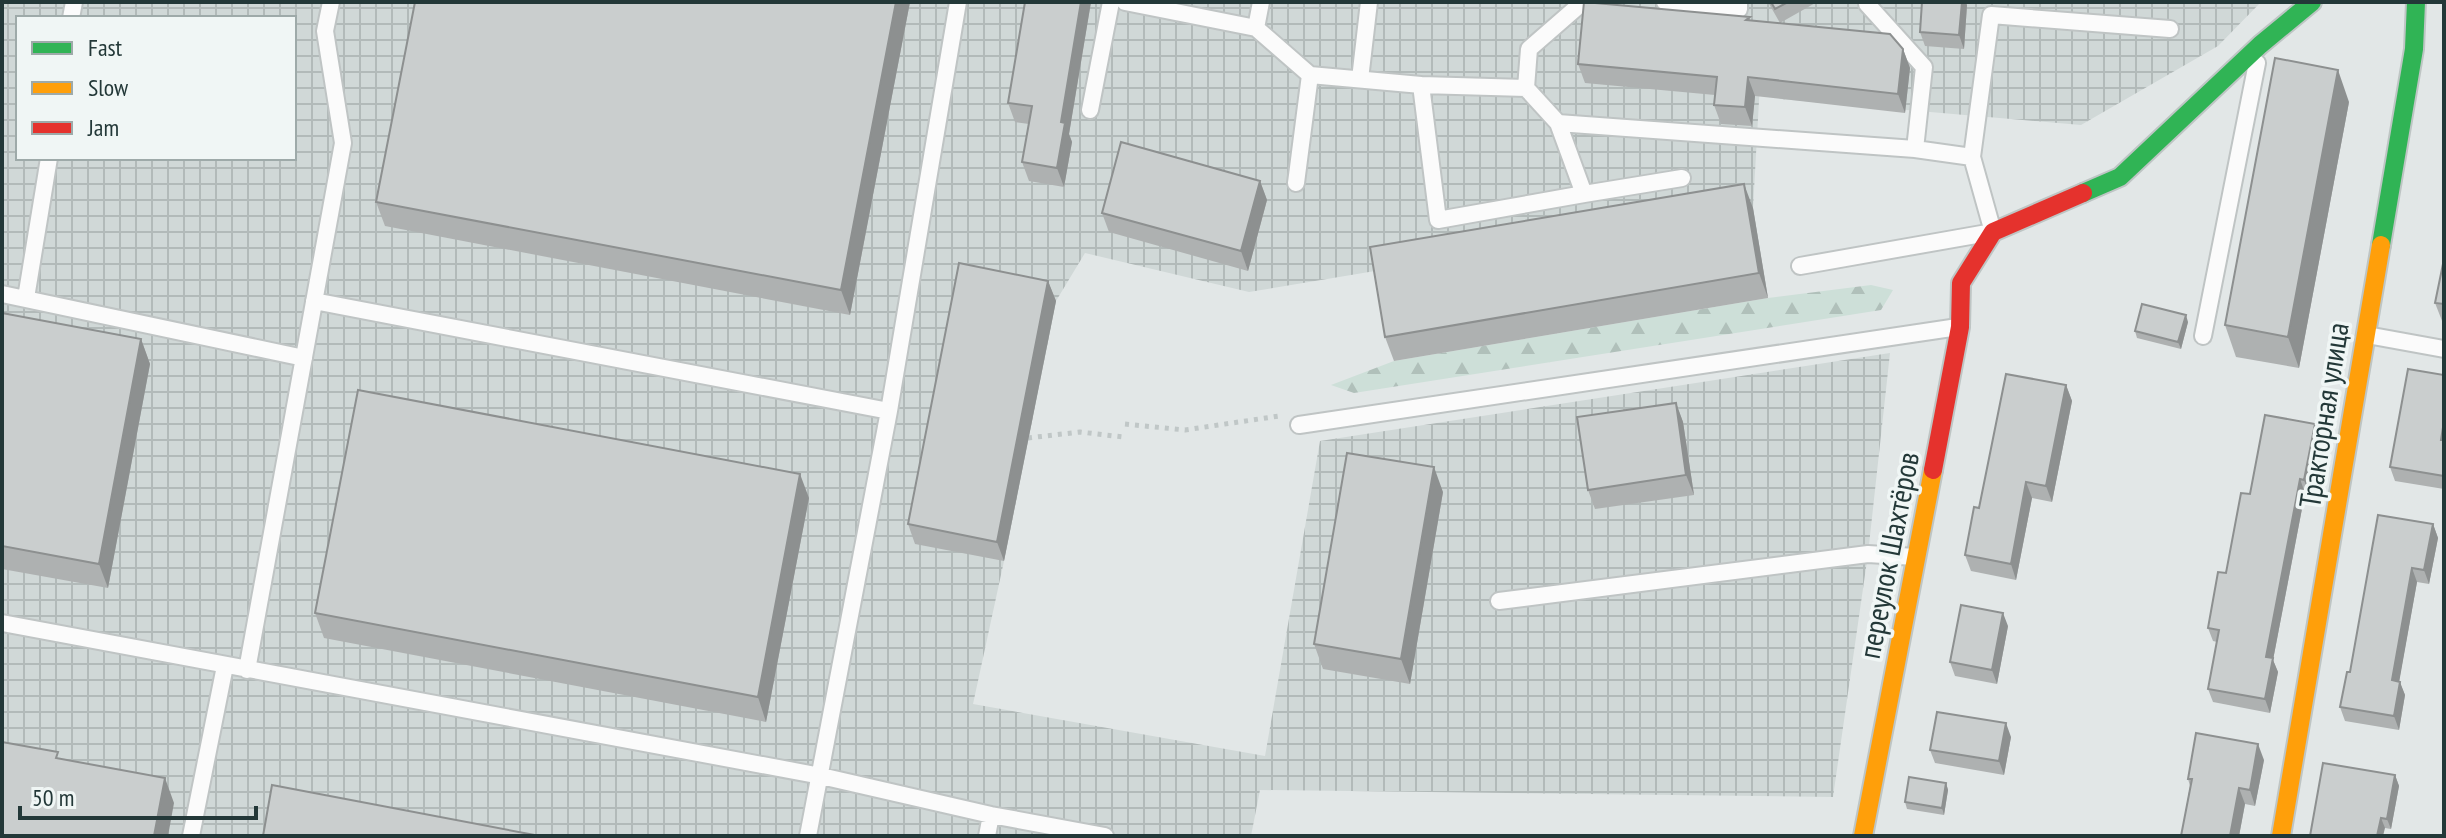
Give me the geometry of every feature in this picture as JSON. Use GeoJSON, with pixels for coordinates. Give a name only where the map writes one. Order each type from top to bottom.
{"type":"FeatureCollection","features":[{"type":"Feature","properties":{"kind":"street"},"geometry":{"type":"LineString","coordinates":[[1993,232],[2120,177],[2260,45],[2312,2]]}},
{"type":"Feature","properties":{"kind":"street","name":"Тракторная улица"},"geometry":{"type":"LineString","coordinates":[[2281,836],[2414,49],[2416,2]]}},
{"type":"Feature","properties":{"kind":"street","name":"переулок Шахтёров"},"geometry":{"type":"LineString","coordinates":[[1863,836],[1960,327],[1961,283],[1993,232]]}},
{"type":"Feature","properties":{"kind":"lane"},"geometry":{"type":"LineString","coordinates":[[247,670],[343,143],[325,31],[331,2]]}},
{"type":"Feature","properties":{"kind":"lane"},"geometry":{"type":"LineString","coordinates":[[808,836],[889,411],[958,2]]}},
{"type":"Feature","properties":{"kind":"lane"},"geometry":{"type":"LineString","coordinates":[[1090,110],[1111,2]]}},
{"type":"Feature","properties":{"kind":"lane"},"geometry":{"type":"LineString","coordinates":[[1125,2],[1256,28],[1310,75],[1421,85],[1526,88],[1558,123],[1584,194]]}},
{"type":"Feature","properties":{"kind":"lane"},"geometry":{"type":"LineString","coordinates":[[1256,28],[1261,2]]}},
{"type":"Feature","properties":{"kind":"lane"},"geometry":{"type":"LineString","coordinates":[[1360,79],[1369,2]]}},
{"type":"Feature","properties":{"kind":"lane"},"geometry":{"type":"LineString","coordinates":[[1526,88],[1529,49],[1583,2]]}},
{"type":"Feature","properties":{"kind":"lane"},"geometry":{"type":"LineString","coordinates":[[1665,2],[1739,9],[1739,2]]}},
{"type":"Feature","properties":{"kind":"lane"},"geometry":{"type":"LineString","coordinates":[[1867,4],[1924,67],[1915,149]]}},
{"type":"Feature","properties":{"kind":"lane"},"geometry":{"type":"LineString","coordinates":[[1800,266],[1993,232],[1972,157],[1991,15],[2170,29]]}},
{"type":"Feature","properties":{"kind":"lane"},"geometry":{"type":"LineString","coordinates":[[2203,336],[2260,45]]}},
{"type":"Feature","properties":{"kind":"lane"},"geometry":{"type":"LineString","coordinates":[[1296,183],[1310,75]]}},
{"type":"Feature","properties":{"kind":"lane"},"geometry":{"type":"LineString","coordinates":[[1421,85],[1438,220],[1682,178]]}},
{"type":"Feature","properties":{"kind":"lane"},"geometry":{"type":"LineString","coordinates":[[1558,123],[1915,149],[1972,157]]}},
{"type":"Feature","properties":{"kind":"lane"},"geometry":{"type":"LineString","coordinates":[[26,298],[49,160]]}},
{"type":"Feature","properties":{"kind":"lane"},"geometry":{"type":"LineString","coordinates":[[2,294],[304,358]]}},
{"type":"Feature","properties":{"kind":"lane"},"geometry":{"type":"LineString","coordinates":[[314,301],[889,411]]}},
{"type":"Feature","properties":{"kind":"lane"},"geometry":{"type":"LineString","coordinates":[[1299,425],[1960,327]]}},
{"type":"Feature","properties":{"kind":"lane"},"geometry":{"type":"LineString","coordinates":[[2364,335],[2444,349]]}},
{"type":"Feature","properties":{"kind":"lane"},"geometry":{"type":"LineString","coordinates":[[1499,601],[1868,554],[1916,557]]}},
{"type":"Feature","properties":{"kind":"lane"},"geometry":{"type":"LineString","coordinates":[[2,623],[821,776],[991,815],[1105,836]]}},
{"type":"Feature","properties":{"kind":"lane"},"geometry":{"type":"LineString","coordinates":[[191,836],[225,666]]}},
{"type":"Feature","properties":{"kind":"lane"},"geometry":{"type":"LineString","coordinates":[[987,836],[991,815]]}},
{"type":"Feature","properties":{"kind":"path"},"geometry":{"type":"LineString","coordinates":[[1125,424],[1185,430],[1279,416]]}},
{"type":"Feature","properties":{"kind":"path"},"geometry":{"type":"LineString","coordinates":[[1028,438],[1080,432],[1123,437]]}},
{"type":"Feature","properties":{"kind":"shaded area"},"geometry":{"type":"Polygon","coordinates":[[[2,2],[2261,2],[2218,46],[2081,125],[1780,99],[1760,83],[1753,208],[1249,292],[1085,253],[1056,301],[973,704],[1265,756],[1320,441],[1890,353],[1868,554],[1833,797],[1260,790],[1251,836],[2,836],[2,2]]]}},
{"type":"Feature","properties":{"kind":"green space"},"geometry":{"type":"Polygon","coordinates":[[[1871,285],[1893,290],[1881,310],[1354,393],[1331,385],[1394,361],[1768,298],[1871,285]]]}},
{"type":"Feature","properties":{"kind":"building"},"geometry":{"type":"Polygon","coordinates":[[[415,2],[896,2],[841,290],[376,202],[415,2]]]}},
{"type":"Feature","properties":{"kind":"building"},"geometry":{"type":"Polygon","coordinates":[[[1025,2],[1081,2],[1061,122],[1065,123],[1057,168],[1022,162],[1032,106],[1008,103],[1025,2]]]}},
{"type":"Feature","properties":{"kind":"building"},"geometry":{"type":"Polygon","coordinates":[[[1584,2],[1890,34],[1903,49],[1898,94],[1748,77],[1745,107],[1714,105],[1717,77],[1578,64],[1584,2]]]}},
{"type":"Feature","properties":{"kind":"building"},"geometry":{"type":"Polygon","coordinates":[[[1771,2],[1788,2],[1775,9],[1771,2]]]}},
{"type":"Feature","properties":{"kind":"building"},"geometry":{"type":"Polygon","coordinates":[[[1922,2],[1962,2],[1959,35],[1920,32],[1922,2]]]}},
{"type":"Feature","properties":{"kind":"building"},"geometry":{"type":"Polygon","coordinates":[[[2275,58],[2338,70],[2288,337],[2225,325],[2275,58]]]}},
{"type":"Feature","properties":{"kind":"building"},"geometry":{"type":"Polygon","coordinates":[[[1121,142],[1260,181],[1241,251],[1102,213],[1121,142]]]}},
{"type":"Feature","properties":{"kind":"building"},"geometry":{"type":"Polygon","coordinates":[[[1744,184],[1759,273],[1385,337],[1370,247],[1744,184]]]}},
{"type":"Feature","properties":{"kind":"building"},"geometry":{"type":"Polygon","coordinates":[[[2444,259],[2444,304],[2435,303],[2444,259]]]}},
{"type":"Feature","properties":{"kind":"building"},"geometry":{"type":"Polygon","coordinates":[[[959,263],[1048,281],[997,542],[908,524],[959,263]]]}},
{"type":"Feature","properties":{"kind":"building"},"geometry":{"type":"Polygon","coordinates":[[[2142,304],[2186,315],[2178,342],[2135,331],[2142,304]]]}},
{"type":"Feature","properties":{"kind":"building"},"geometry":{"type":"Polygon","coordinates":[[[2,313],[141,339],[99,564],[2,546],[2,313]]]}},
{"type":"Feature","properties":{"kind":"building"},"geometry":{"type":"Polygon","coordinates":[[[2408,369],[2444,375],[2441,440],[2444,440],[2444,476],[2390,467],[2408,369]]]}},
{"type":"Feature","properties":{"kind":"building"},"geometry":{"type":"Polygon","coordinates":[[[2006,374],[2066,385],[2046,486],[2026,482],[2011,564],[1965,555],[1974,507],[1979,508],[2006,374]]]}},
{"type":"Feature","properties":{"kind":"building"},"geometry":{"type":"Polygon","coordinates":[[[358,390],[800,474],[758,697],[315,613],[358,390]]]}},
{"type":"Feature","properties":{"kind":"building"},"geometry":{"type":"Polygon","coordinates":[[[1676,403],[1686,475],[1588,490],[1577,417],[1676,403]]]}},
{"type":"Feature","properties":{"kind":"building"},"geometry":{"type":"Polygon","coordinates":[[[2265,415],[2315,424],[2304,480],[2300,479],[2266,657],[2273,658],[2265,699],[2208,689],[2219,630],[2208,628],[2218,572],[2226,573],[2241,493],[2250,494],[2265,415]]]}},
{"type":"Feature","properties":{"kind":"building"},"geometry":{"type":"Polygon","coordinates":[[[1347,453],[1434,467],[1401,659],[1314,644],[1347,453]]]}},
{"type":"Feature","properties":{"kind":"building"},"geometry":{"type":"Polygon","coordinates":[[[2378,515],[2433,524],[2424,570],[2412,568],[2392,680],[2400,682],[2394,716],[2340,707],[2347,672],[2350,672],[2378,515]]]}},
{"type":"Feature","properties":{"kind":"building"},"geometry":{"type":"Polygon","coordinates":[[[1961,605],[2003,613],[1992,670],[1950,662],[1961,605]]]}},
{"type":"Feature","properties":{"kind":"building"},"geometry":{"type":"Polygon","coordinates":[[[1937,712],[2006,723],[1999,761],[1930,750],[1937,712]]]}},
{"type":"Feature","properties":{"kind":"building"},"geometry":{"type":"Polygon","coordinates":[[[2196,733],[2258,744],[2250,790],[2239,788],[2230,836],[2181,836],[2192,779],[2188,779],[2196,733]]]}},
{"type":"Feature","properties":{"kind":"building"},"geometry":{"type":"Polygon","coordinates":[[[2,742],[58,752],[56,758],[165,778],[154,836],[2,836],[2,742]]]}},
{"type":"Feature","properties":{"kind":"building"},"geometry":{"type":"Polygon","coordinates":[[[2323,763],[2395,775],[2387,819],[2381,818],[2377,836],[2310,836],[2323,763]]]}},
{"type":"Feature","properties":{"kind":"building"},"geometry":{"type":"Polygon","coordinates":[[[1909,777],[1946,783],[1942,808],[1905,802],[1909,777]]]}},
{"type":"Feature","properties":{"kind":"building"},"geometry":{"type":"Polygon","coordinates":[[[272,785],[540,836],[263,836],[272,785]]]}},
{"type":"Feature","properties":{"kind":"traffic: fast"},"geometry":{"type":"LineString","coordinates":[[2083,193],[2120,177],[2260,45],[2312,2]]}},
{"type":"Feature","properties":{"kind":"traffic: fast"},"geometry":{"type":"LineString","coordinates":[[2381,245],[2414,49],[2416,2]]}},
{"type":"Feature","properties":{"kind":"traffic: slow"},"geometry":{"type":"LineString","coordinates":[[2281,836],[2381,245]]}},
{"type":"Feature","properties":{"kind":"traffic: slow"},"geometry":{"type":"LineString","coordinates":[[1863,836],[1933,470]]}},
{"type":"Feature","properties":{"kind":"traffic: jam"},"geometry":{"type":"LineString","coordinates":[[1933,470],[1960,327],[1961,283],[1993,232],[2083,193]]}}]}
